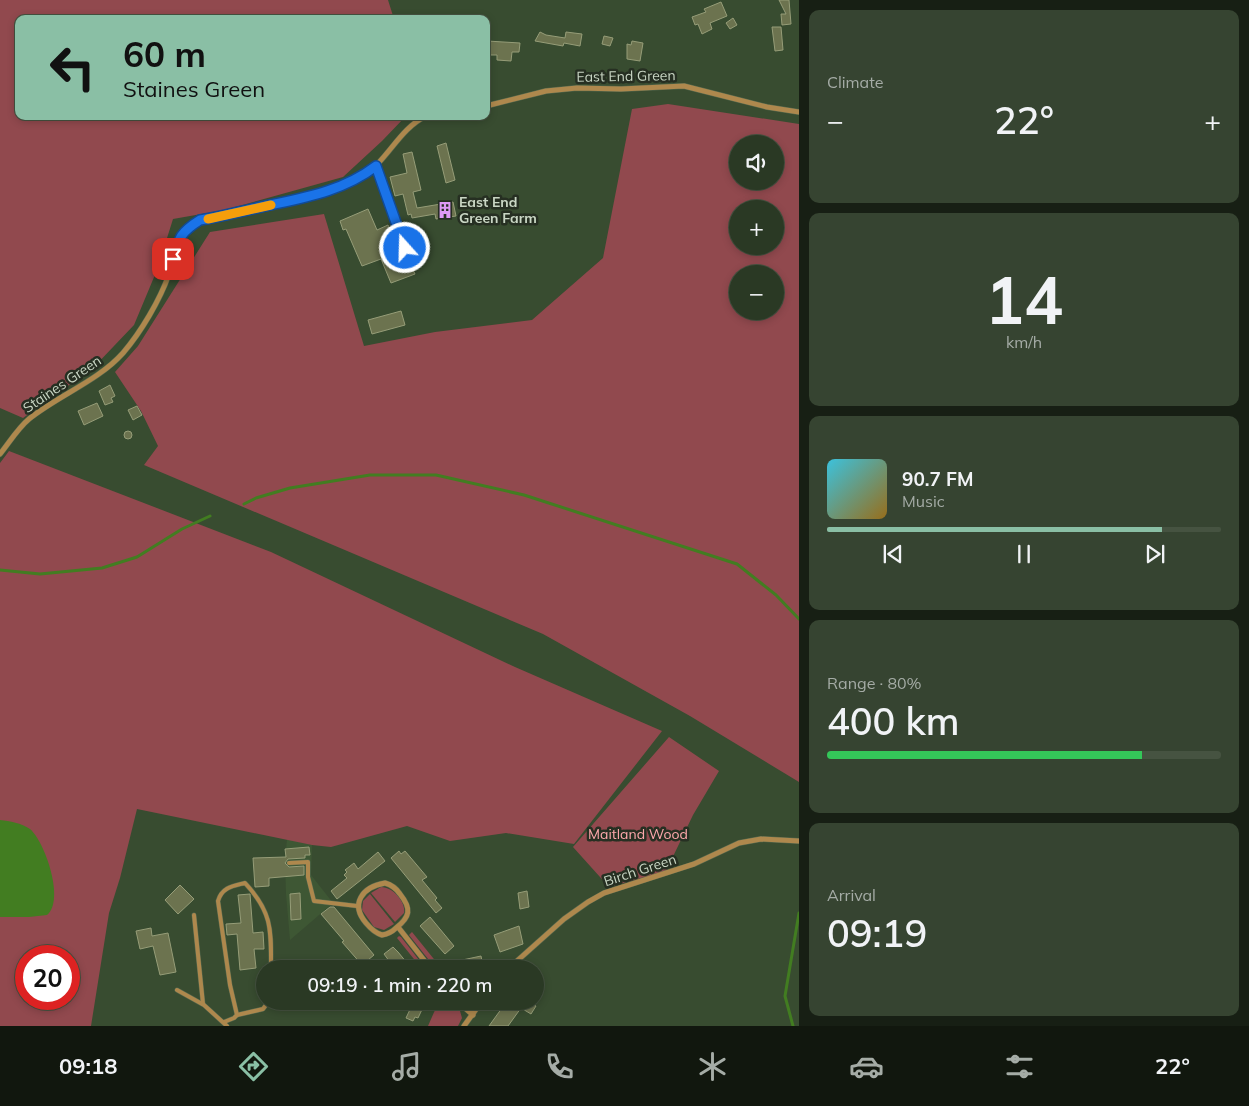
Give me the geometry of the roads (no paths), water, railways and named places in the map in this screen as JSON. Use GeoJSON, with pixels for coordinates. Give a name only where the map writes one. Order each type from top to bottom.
{"type":"FeatureCollection","features":[{"type":"Feature","properties":{"kind":"street","name":"East End Green"},"geometry":{"type":"LineString","coordinates":[[490,105],[530,94],[555,90],[684,86],[767,107],[799,112]]}},
{"type":"Feature","properties":{"kind":"street","name":"Staines Green"},"geometry":{"type":"LineString","coordinates":[[0,454],[27,420],[106,370],[123,352],[139,331],[152,309],[170,273],[178,241],[186,229],[200,220],[316,195],[338,188],[363,176],[376,166],[408,128],[420,120]]}},
{"type":"Feature","properties":{"kind":"street","name":"Birch Green"},"geometry":{"type":"LineString","coordinates":[[518,960],[564,919],[588,902],[604,894],[694,864],[739,843],[761,839],[799,841]]}},
{"type":"Feature","properties":{"kind":"street"},"geometry":{"type":"LineString","coordinates":[[384,883],[391,885],[404,899],[408,908],[406,918],[398,927],[387,935],[374,932],[361,918],[357,906],[361,897],[374,886],[384,883]]}},
{"type":"Feature","properties":{"kind":"street"},"geometry":{"type":"LineString","coordinates":[[398,927],[424,960]]}},
{"type":"Feature","properties":{"kind":"street"},"geometry":{"type":"LineString","coordinates":[[467,1010],[472,1015]]}},
{"type":"Feature","properties":{"kind":"street"},"geometry":{"type":"LineString","coordinates":[[464,1026],[476,1010]]}},
{"type":"Feature","properties":{"kind":"lane"},"geometry":{"type":"LineString","coordinates":[[376,166],[405,248]]}},
{"type":"Feature","properties":{"kind":"lane"},"geometry":{"type":"LineString","coordinates":[[289,863],[308,862],[308,877],[314,901],[357,906]]}},
{"type":"Feature","properties":{"kind":"lane"},"geometry":{"type":"LineString","coordinates":[[237,1015],[230,985],[218,901],[224,889],[245,883],[265,908],[271,930],[271,960]]}},
{"type":"Feature","properties":{"kind":"lane"},"geometry":{"type":"LineString","coordinates":[[194,915],[202,1004]]}},
{"type":"Feature","properties":{"kind":"lane"},"geometry":{"type":"LineString","coordinates":[[176,990],[202,1004],[227,1026]]}},
{"type":"Feature","properties":{"kind":"lane"},"geometry":{"type":"LineString","coordinates":[[224,1022],[237,1015],[256,1010]]}},
{"type":"Feature","properties":{"kind":"waterway"},"geometry":{"type":"LineString","coordinates":[[244,504],[256,498],[290,488],[370,475],[436,475],[524,495],[737,564],[776,595],[799,619]]}},
{"type":"Feature","properties":{"kind":"waterway"},"geometry":{"type":"LineString","coordinates":[[0,570],[40,574],[102,568],[137,557],[182,529],[210,516]]}},
{"type":"Feature","properties":{"kind":"waterway"},"geometry":{"type":"LineString","coordinates":[[793,1026],[785,996],[799,913]]}},
{"type":"Feature","properties":{"kind":"place","name":"East End Green Farm"},"geometry":{"type":"Point","coordinates":[445,210]}},
{"type":"Feature","properties":{"kind":"park label","name":"Maitland Wood"},"geometry":{"type":"Point","coordinates":[638,834]}}]}
